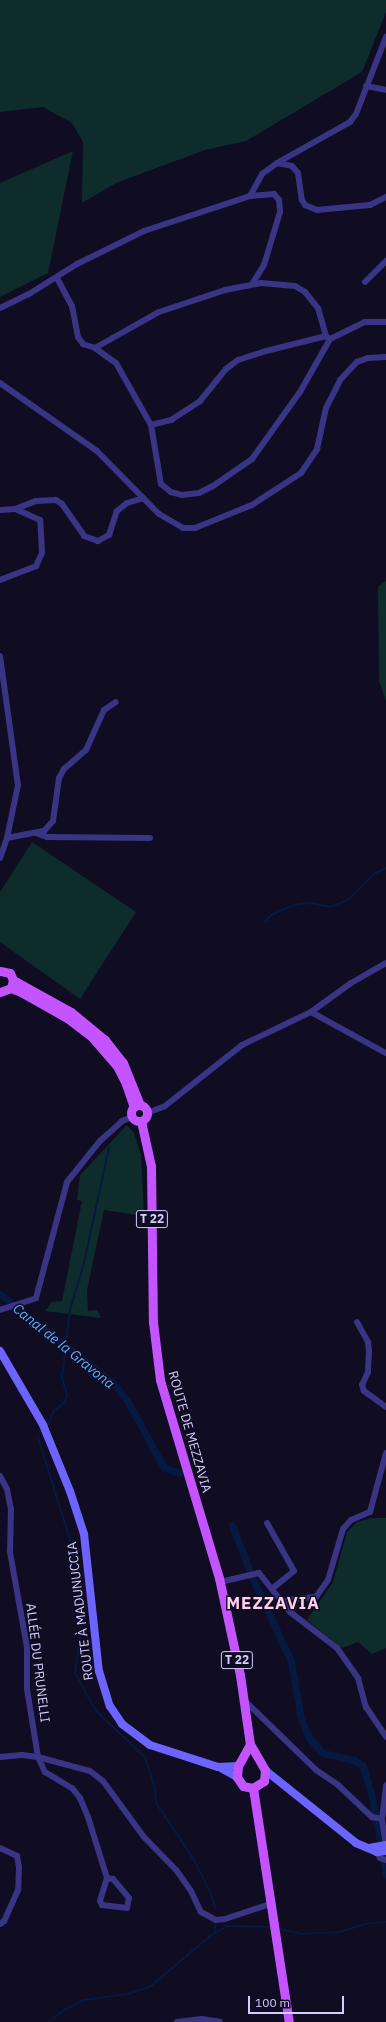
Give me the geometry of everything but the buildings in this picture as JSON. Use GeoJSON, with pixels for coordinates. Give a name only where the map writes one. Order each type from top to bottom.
{"type":"FeatureCollection","features":[{"type":"Feature","properties":{"kind":"main road"},"geometry":{"type":"LineString","coordinates":[[0,971],[10,973],[12,984]]}},
{"type":"Feature","properties":{"kind":"main road"},"geometry":{"type":"LineString","coordinates":[[0,992],[12,984]]}},
{"type":"Feature","properties":{"kind":"main road"},"geometry":{"type":"LineString","coordinates":[[12,984],[71,1012],[105,1040],[123,1063],[137,1106],[144,1117]]}},
{"type":"Feature","properties":{"kind":"main road"},"geometry":{"type":"LineString","coordinates":[[137,1106],[132,1117],[144,1117]]}},
{"type":"Feature","properties":{"kind":"main road","name":"ROUTE DE MEZZAVIA"},"geometry":{"type":"LineString","coordinates":[[144,1117],[150,1166],[153,1322],[160,1380],[220,1582],[243,1699],[250,1744]]}},
{"type":"Feature","properties":{"kind":"main road","name":"ROUTE À MADUNUCCIA"},"geometry":{"type":"LineString","coordinates":[[1,1351],[52,1444],[84,1534],[99,1671],[110,1706],[122,1724],[150,1745],[218,1766],[237,1777]]}},
{"type":"Feature","properties":{"kind":"main road"},"geometry":{"type":"LineString","coordinates":[[250,1744],[240,1764],[237,1777],[243,1786],[253,1788],[264,1781],[276,1778]]}},
{"type":"Feature","properties":{"kind":"main road","name":"T 22"},"geometry":{"type":"LineString","coordinates":[[250,1744],[258,1761]]}},
{"type":"Feature","properties":{"kind":"main road"},"geometry":{"type":"LineString","coordinates":[[240,1764],[249,1759],[258,1761],[265,1770],[356,1843],[373,1850],[386,1851]]}},
{"type":"Feature","properties":{"kind":"main road","name":"ROUTE À MADUNUCCIA"},"geometry":{"type":"LineString","coordinates":[[218,1766],[240,1764]]}},
{"type":"Feature","properties":{"kind":"main road"},"geometry":{"type":"LineString","coordinates":[[264,1781],[265,1770]]}},
{"type":"Feature","properties":{"kind":"main road"},"geometry":{"type":"LineString","coordinates":[[253,1788],[271,1914],[289,2022]]}},
{"type":"Feature","properties":{"kind":"main road"},"geometry":{"type":"LineString","coordinates":[[373,1850],[386,1845]]}},
{"type":"Feature","properties":{"kind":"street"},"geometry":{"type":"LineString","coordinates":[[250,196],[262,174],[277,163],[350,122],[356,114],[386,37]]}},
{"type":"Feature","properties":{"kind":"street"},"geometry":{"type":"LineString","coordinates":[[366,86],[386,90]]}},
{"type":"Feature","properties":{"kind":"street"},"geometry":{"type":"LineString","coordinates":[[277,163],[292,166],[298,173],[302,200],[305,205],[317,210],[370,205],[386,197]]}},
{"type":"Feature","properties":{"kind":"street"},"geometry":{"type":"LineString","coordinates":[[0,308],[57,278],[77,264],[144,231],[250,196],[274,194],[279,200],[280,212],[264,265],[252,284]]}},
{"type":"Feature","properties":{"kind":"street"},"geometry":{"type":"LineString","coordinates":[[366,282],[386,261]]}},
{"type":"Feature","properties":{"kind":"street"},"geometry":{"type":"LineString","coordinates":[[57,278],[72,306],[78,337],[83,344],[95,348],[116,363],[151,425],[161,484],[171,492],[182,495],[199,493],[213,486],[252,459],[300,392],[328,338],[318,308],[305,292],[294,286],[279,284],[252,284],[225,290],[160,312],[95,348]]}},
{"type":"Feature","properties":{"kind":"street"},"geometry":{"type":"LineString","coordinates":[[151,425],[171,420],[200,401],[226,369],[238,360],[328,338],[365,322],[386,322]]}},
{"type":"Feature","properties":{"kind":"street"},"geometry":{"type":"LineString","coordinates":[[0,383],[97,451],[143,498],[170,522],[184,528],[195,528],[252,505],[301,473],[317,449],[328,403],[348,368],[368,358],[386,357]]}},
{"type":"Feature","properties":{"kind":"street"},"geometry":{"type":"LineString","coordinates":[[0,510],[15,508],[36,501],[56,500],[62,504],[84,536],[98,541],[109,535],[117,511],[127,503],[143,498]]}},
{"type":"Feature","properties":{"kind":"street"},"geometry":{"type":"LineString","coordinates":[[0,580],[36,566],[42,553],[40,520],[15,508]]}},
{"type":"Feature","properties":{"kind":"street"},"geometry":{"type":"LineString","coordinates":[[0,656],[4,674],[18,785],[7,838],[0,858]]}},
{"type":"Feature","properties":{"kind":"street"},"geometry":{"type":"LineString","coordinates":[[7,838],[44,832],[52,821],[61,774],[86,750],[104,710],[116,702]]}},
{"type":"Feature","properties":{"kind":"street"},"geometry":{"type":"LineString","coordinates":[[34,833],[48,837],[150,838]]}},
{"type":"Feature","properties":{"kind":"street"},"geometry":{"type":"LineString","coordinates":[[144,1117],[165,1106],[242,1045],[311,1012],[351,983],[386,963]]}},
{"type":"Feature","properties":{"kind":"street"},"geometry":{"type":"LineString","coordinates":[[311,1012],[386,1053]]}},
{"type":"Feature","properties":{"kind":"street"},"geometry":{"type":"LineString","coordinates":[[0,1310],[36,1298],[67,1182],[100,1141],[122,1120],[132,1117]]}},
{"type":"Feature","properties":{"kind":"street"},"geometry":{"type":"LineString","coordinates":[[357,1322],[368,1342],[369,1351],[368,1372],[362,1386],[364,1391],[386,1407]]}},
{"type":"Feature","properties":{"kind":"street"},"geometry":{"type":"LineString","coordinates":[[281,1601],[316,1597],[328,1580],[343,1529],[351,1520],[370,1512],[386,1453]]}},
{"type":"Feature","properties":{"kind":"street","name":"ALLÉE DU PRUNELLI"},"geometry":{"type":"LineString","coordinates":[[1,1478],[7,1489],[11,1509],[10,1552],[26,1642],[27,1689],[38,1757]]}},
{"type":"Feature","properties":{"kind":"street"},"geometry":{"type":"LineString","coordinates":[[267,1523],[294,1571],[272,1589]]}},
{"type":"Feature","properties":{"kind":"street"},"geometry":{"type":"LineString","coordinates":[[220,1582],[255,1572],[259,1573],[290,1612],[337,1648],[358,1678],[366,1707],[386,1737]]}},
{"type":"Feature","properties":{"kind":"street"},"geometry":{"type":"LineString","coordinates":[[243,1699],[316,1770],[338,1785],[372,1817],[382,1819]]}},
{"type":"Feature","properties":{"kind":"street"},"geometry":{"type":"LineString","coordinates":[[0,1757],[22,1755],[38,1757],[90,1771],[103,1781],[144,1838],[177,1871],[191,1890],[202,1912],[216,1920],[225,1919],[270,1904]]}},
{"type":"Feature","properties":{"kind":"street"},"geometry":{"type":"LineString","coordinates":[[38,1757],[45,1772],[72,1788],[80,1798],[108,1878],[100,1901],[102,1905],[127,1908],[129,1898],[113,1879],[108,1878]]}},
{"type":"Feature","properties":{"kind":"street"},"geometry":{"type":"LineString","coordinates":[[386,1785],[382,1819],[386,1845]]}},
{"type":"Feature","properties":{"kind":"street"},"geometry":{"type":"LineString","coordinates":[[0,1848],[16,1856],[19,1867],[18,1890],[4,1921],[0,1924]]}},
{"type":"Feature","properties":{"kind":"street"},"geometry":{"type":"LineString","coordinates":[[373,1850],[380,1858],[386,1860]]}},
{"type":"Feature","properties":{"kind":"street"},"geometry":{"type":"LineString","coordinates":[[177,2022],[202,2018],[220,2022]]}},
{"type":"Feature","properties":{"kind":"green space"},"geometry":{"type":"Polygon","coordinates":[[[0,0],[386,0],[386,12],[362,72],[246,141],[205,150],[116,183],[82,203],[83,142],[72,123],[43,107],[0,112],[0,0]]]}},
{"type":"Feature","properties":{"kind":"green space"},"geometry":{"type":"Polygon","coordinates":[[[73,151],[48,273],[0,297],[0,183],[73,151]]]}},
{"type":"Feature","properties":{"kind":"green space"},"geometry":{"type":"Polygon","coordinates":[[[386,581],[386,701],[379,681],[378,587],[386,581]]]}},
{"type":"Feature","properties":{"kind":"green space"},"geometry":{"type":"Polygon","coordinates":[[[32,842],[136,912],[80,999],[0,942],[0,892],[32,842]]]}},
{"type":"Feature","properties":{"kind":"green space"},"geometry":{"type":"Polygon","coordinates":[[[127,1125],[134,1133],[141,1155],[144,1216],[104,1210],[87,1290],[88,1311],[97,1310],[101,1318],[45,1311],[52,1302],[62,1301],[82,1201],[77,1200],[80,1175],[127,1125]]]}},
{"type":"Feature","properties":{"kind":"green space"},"geometry":{"type":"Polygon","coordinates":[[[372,1518],[386,1518],[386,1648],[372,1654],[358,1642],[342,1648],[307,1620],[333,1582],[347,1532],[357,1522],[372,1518]]]}},
{"type":"Feature","properties":{"kind":"waterway"},"geometry":{"type":"LineString","coordinates":[[265,922],[271,915],[295,905],[310,903],[330,907],[348,900],[374,874],[386,868]]}},
{"type":"Feature","properties":{"kind":"waterway"},"geometry":{"type":"LineString","coordinates":[[48,1424],[54,1411],[65,1402],[67,1395],[62,1378],[70,1310],[84,1263],[109,1147]]}},
{"type":"Feature","properties":{"kind":"waterway","name":"Canal de la Gravona"},"geometry":{"type":"LineString","coordinates":[[0,1294],[113,1383],[127,1400],[164,1468],[180,1473]]}},
{"type":"Feature","properties":{"kind":"waterway"},"geometry":{"type":"LineString","coordinates":[[38,1438],[73,1549],[82,1624],[75,1673],[96,1711],[145,1757],[155,1788],[156,1803],[194,1860],[210,1891],[215,1908]]}},
{"type":"Feature","properties":{"kind":"waterway","name":"Canal de la Gravona"},"geometry":{"type":"LineString","coordinates":[[232,1525],[249,1569]]}},
{"type":"Feature","properties":{"kind":"waterway","name":"Canal de la Gravona"},"geometry":{"type":"LineString","coordinates":[[251,1575],[291,1661],[301,1719],[309,1738],[323,1753],[354,1760],[363,1766],[373,1802],[386,1874]]}},
{"type":"Feature","properties":{"kind":"waterway"},"geometry":{"type":"LineString","coordinates":[[277,1928],[301,1934],[340,1932],[364,1924],[386,1922]]}},
{"type":"Feature","properties":{"kind":"waterway"},"geometry":{"type":"LineString","coordinates":[[214,1934],[216,1924]]}},
{"type":"Feature","properties":{"kind":"waterway"},"geometry":{"type":"LineString","coordinates":[[49,2022],[64,2010],[84,2000],[128,1994],[150,1987],[210,1936],[227,1926],[271,1927]]}},
{"type":"Feature","properties":{"kind":"district","name":"MEZZAVIA"},"geometry":{"type":"Point","coordinates":[273,1604]}}]}
